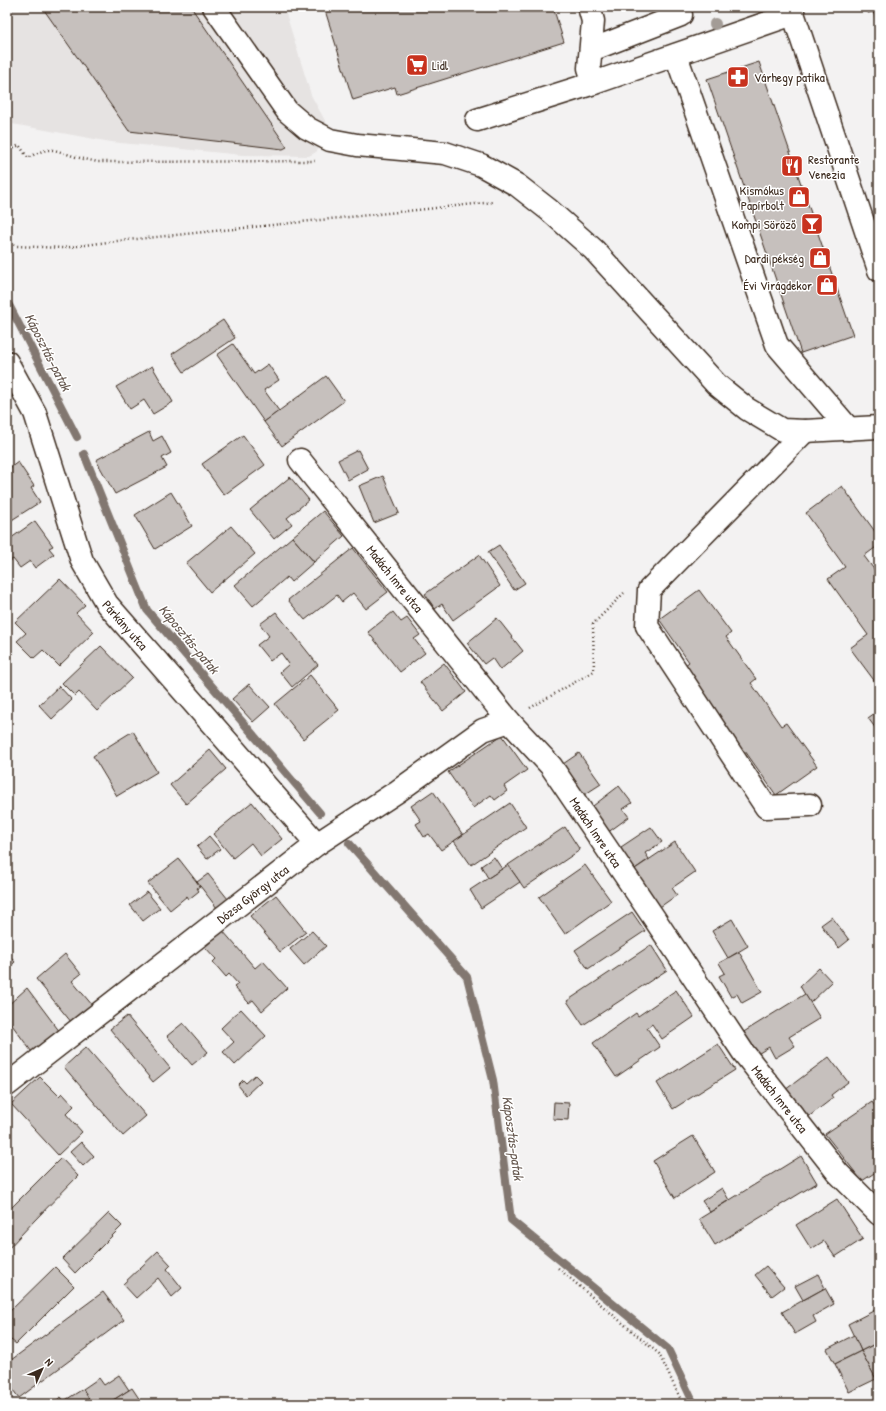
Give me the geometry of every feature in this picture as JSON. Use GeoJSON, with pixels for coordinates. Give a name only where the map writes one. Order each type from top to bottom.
{"type":"FeatureCollection","features":[{"type":"Feature","properties":{"kind":"street"},"geometry":{"type":"LineString","coordinates":[[214,7],[287,111],[308,128],[330,140],[357,145],[446,153],[481,165],[517,185],[550,210],[594,250],[716,384],[747,409],[782,430],[805,431],[879,427]]}},
{"type":"Feature","properties":{"kind":"street"},"geometry":{"type":"LineString","coordinates":[[589,7],[593,21],[589,68],[594,83]]}},
{"type":"Feature","properties":{"kind":"street"},"geometry":{"type":"LineString","coordinates":[[591,50],[681,15],[679,7]]}},
{"type":"Feature","properties":{"kind":"street"},"geometry":{"type":"LineString","coordinates":[[477,120],[676,55],[792,10],[879,270]]}},
{"type":"Feature","properties":{"kind":"street"},"geometry":{"type":"LineString","coordinates":[[676,55],[777,345],[849,429]]}},
{"type":"Feature","properties":{"kind":"street","name":"Párkány utca"},"geometry":{"type":"LineString","coordinates":[[7,362],[34,413],[82,561],[107,604],[317,844]]}},
{"type":"Feature","properties":{"kind":"street"},"geometry":{"type":"LineString","coordinates":[[805,431],[649,590],[647,626],[766,807],[810,805]]}},
{"type":"Feature","properties":{"kind":"street","name":"Madách Imre utca"},"geometry":{"type":"LineString","coordinates":[[300,460],[509,721],[551,766],[743,1052],[838,1173],[879,1214]]}},
{"type":"Feature","properties":{"kind":"street","name":"Dózsa György utca"},"geometry":{"type":"LineString","coordinates":[[11,1076],[317,844],[398,791],[483,730],[509,721]]}},
{"type":"Feature","properties":{"kind":"path"},"geometry":{"type":"LineString","coordinates":[[7,153],[19,145],[28,158],[40,151],[56,150],[77,158],[97,162],[317,161]]}},
{"type":"Feature","properties":{"kind":"path"},"geometry":{"type":"LineString","coordinates":[[7,240],[16,246],[63,248],[116,241],[505,201],[526,192]]}},
{"type":"Feature","properties":{"kind":"path"},"geometry":{"type":"LineString","coordinates":[[509,721],[594,671]]}},
{"type":"Feature","properties":{"kind":"path"},"geometry":{"type":"LineString","coordinates":[[558,1268],[659,1354],[683,1404]]}},
{"type":"Feature","properties":{"kind":"shaded area"},"geometry":{"type":"Polygon","coordinates":[[[7,7],[284,7],[311,95],[329,128],[323,143],[316,152],[309,156],[242,155],[111,142],[7,123],[7,7]]]}},
{"type":"Feature","properties":{"kind":"building"},"geometry":{"type":"Polygon","coordinates":[[[42,7],[191,7],[287,147],[283,149],[129,131],[42,7]]]}},
{"type":"Feature","properties":{"kind":"building","name":"Lidl"},"geometry":{"type":"Polygon","coordinates":[[[324,7],[553,7],[564,42],[397,94],[395,87],[353,100],[324,7]]]}},
{"type":"Feature","properties":{"kind":"building"},"geometry":{"type":"Polygon","coordinates":[[[866,7],[879,7],[879,26],[873,12],[868,13],[866,7]]]}},
{"type":"Feature","properties":{"kind":"building"},"geometry":{"type":"Polygon","coordinates":[[[759,62],[853,335],[801,353],[707,79],[759,62]]]}},
{"type":"Feature","properties":{"kind":"building"},"geometry":{"type":"Polygon","coordinates":[[[223,320],[235,338],[184,372],[172,354],[223,320]]]}},
{"type":"Feature","properties":{"kind":"building"},"geometry":{"type":"Polygon","coordinates":[[[233,344],[254,374],[268,364],[279,380],[264,390],[279,411],[264,422],[217,355],[233,344]]]}},
{"type":"Feature","properties":{"kind":"building"},"geometry":{"type":"Polygon","coordinates":[[[152,366],[173,402],[153,414],[144,400],[130,409],[116,387],[152,366]]]}},
{"type":"Feature","properties":{"kind":"building"},"geometry":{"type":"Polygon","coordinates":[[[326,376],[344,401],[282,446],[264,422],[326,376]]]}},
{"type":"Feature","properties":{"kind":"building"},"geometry":{"type":"Polygon","coordinates":[[[149,432],[153,441],[162,436],[171,453],[162,458],[167,467],[115,494],[96,460],[149,432]]]}},
{"type":"Feature","properties":{"kind":"building"},"geometry":{"type":"Polygon","coordinates":[[[243,435],[265,465],[224,495],[202,464],[243,435]]]}},
{"type":"Feature","properties":{"kind":"building"},"geometry":{"type":"Polygon","coordinates":[[[358,450],[368,469],[348,480],[338,460],[358,450]]]}},
{"type":"Feature","properties":{"kind":"building"},"geometry":{"type":"Polygon","coordinates":[[[18,462],[34,486],[31,488],[40,502],[7,523],[7,470],[18,462]]]}},
{"type":"Feature","properties":{"kind":"building"},"geometry":{"type":"Polygon","coordinates":[[[383,476],[399,513],[374,523],[359,486],[383,476]]]}},
{"type":"Feature","properties":{"kind":"building"},"geometry":{"type":"Polygon","coordinates":[[[290,477],[309,500],[287,518],[292,524],[274,539],[250,510],[290,477]]]}},
{"type":"Feature","properties":{"kind":"building"},"geometry":{"type":"Polygon","coordinates":[[[842,486],[879,537],[879,545],[864,556],[879,576],[879,687],[850,648],[868,635],[828,579],[845,567],[806,513],[842,486]]]}},
{"type":"Feature","properties":{"kind":"building"},"geometry":{"type":"Polygon","coordinates":[[[171,492],[192,526],[155,549],[135,515],[171,492]]]}},
{"type":"Feature","properties":{"kind":"building"},"geometry":{"type":"Polygon","coordinates":[[[323,511],[344,536],[314,562],[292,537],[323,511]]]}},
{"type":"Feature","properties":{"kind":"building"},"geometry":{"type":"Polygon","coordinates":[[[35,521],[53,546],[49,548],[54,554],[35,568],[30,561],[20,568],[13,559],[7,563],[7,541],[35,521]]]}},
{"type":"Feature","properties":{"kind":"building"},"geometry":{"type":"Polygon","coordinates":[[[231,526],[255,554],[210,592],[186,563],[231,526]]]}},
{"type":"Feature","properties":{"kind":"building"},"geometry":{"type":"Polygon","coordinates":[[[292,537],[314,562],[291,582],[287,577],[253,606],[235,585],[292,537]]]}},
{"type":"Feature","properties":{"kind":"building"},"geometry":{"type":"Polygon","coordinates":[[[499,545],[525,583],[514,590],[488,552],[499,545]]]}},
{"type":"Feature","properties":{"kind":"building"},"geometry":{"type":"Polygon","coordinates":[[[353,548],[388,592],[366,609],[353,593],[342,602],[337,595],[305,620],[288,600],[353,548]]]}},
{"type":"Feature","properties":{"kind":"building"},"geometry":{"type":"Polygon","coordinates":[[[479,555],[500,586],[453,620],[442,604],[435,609],[425,594],[479,555]]]}},
{"type":"Feature","properties":{"kind":"building"},"geometry":{"type":"Polygon","coordinates":[[[60,579],[85,605],[76,613],[94,632],[59,666],[43,650],[34,658],[17,641],[26,633],[15,622],[60,579]]]}},
{"type":"Feature","properties":{"kind":"building"},"geometry":{"type":"Polygon","coordinates":[[[699,590],[731,633],[726,637],[756,679],[751,683],[781,726],[786,723],[817,766],[776,795],[745,751],[740,755],[710,712],[715,708],[684,666],[689,662],[659,619],[699,590]]]}},
{"type":"Feature","properties":{"kind":"building"},"geometry":{"type":"Polygon","coordinates":[[[276,612],[318,665],[292,687],[280,672],[289,664],[281,653],[270,661],[257,645],[269,636],[260,624],[276,612]]]}},
{"type":"Feature","properties":{"kind":"building"},"geometry":{"type":"Polygon","coordinates":[[[393,612],[401,622],[407,618],[420,635],[414,639],[425,653],[400,672],[368,632],[393,612]]]}},
{"type":"Feature","properties":{"kind":"building"},"geometry":{"type":"Polygon","coordinates":[[[497,618],[523,651],[500,670],[492,658],[484,664],[467,643],[497,618]]]}},
{"type":"Feature","properties":{"kind":"building"},"geometry":{"type":"Polygon","coordinates":[[[101,646],[132,678],[97,711],[79,692],[75,696],[62,683],[101,646]]]}},
{"type":"Feature","properties":{"kind":"building"},"geometry":{"type":"Polygon","coordinates":[[[444,663],[466,692],[443,711],[420,682],[444,663]]]}},
{"type":"Feature","properties":{"kind":"building"},"geometry":{"type":"Polygon","coordinates":[[[310,675],[339,710],[303,739],[275,704],[310,675]]]}},
{"type":"Feature","properties":{"kind":"building"},"geometry":{"type":"Polygon","coordinates":[[[249,684],[270,707],[253,722],[232,699],[249,684]]]}},
{"type":"Feature","properties":{"kind":"building"},"geometry":{"type":"Polygon","coordinates":[[[59,686],[72,700],[52,719],[39,705],[59,686]]]}},
{"type":"Feature","properties":{"kind":"building"},"geometry":{"type":"Polygon","coordinates":[[[879,710],[879,733],[868,718],[879,710]]]}},
{"type":"Feature","properties":{"kind":"building"},"geometry":{"type":"Polygon","coordinates":[[[133,731],[157,772],[117,796],[93,756],[133,731]]]}},
{"type":"Feature","properties":{"kind":"building"},"geometry":{"type":"Polygon","coordinates":[[[502,735],[527,770],[504,786],[507,791],[495,800],[491,795],[473,808],[448,772],[502,735]]]}},
{"type":"Feature","properties":{"kind":"building"},"geometry":{"type":"Polygon","coordinates":[[[210,750],[226,769],[186,804],[170,785],[210,750]]]}},
{"type":"Feature","properties":{"kind":"building"},"geometry":{"type":"Polygon","coordinates":[[[579,753],[601,784],[584,795],[563,764],[579,753]]]}},
{"type":"Feature","properties":{"kind":"building"},"geometry":{"type":"Polygon","coordinates":[[[619,786],[632,803],[623,809],[629,817],[607,833],[589,809],[619,786]]]}},
{"type":"Feature","properties":{"kind":"building"},"geometry":{"type":"Polygon","coordinates":[[[433,791],[463,835],[441,850],[429,834],[424,837],[416,824],[421,821],[411,806],[433,791]]]}},
{"type":"Feature","properties":{"kind":"building"},"geometry":{"type":"Polygon","coordinates":[[[252,802],[282,839],[261,856],[251,843],[233,858],[213,834],[252,802]]]}},
{"type":"Feature","properties":{"kind":"building"},"geometry":{"type":"Polygon","coordinates":[[[510,803],[526,827],[471,865],[454,841],[510,803]]]}},
{"type":"Feature","properties":{"kind":"building"},"geometry":{"type":"Polygon","coordinates":[[[565,827],[580,850],[524,888],[508,865],[565,827]]]}},
{"type":"Feature","properties":{"kind":"building"},"geometry":{"type":"Polygon","coordinates":[[[651,827],[662,842],[645,853],[649,859],[632,871],[618,849],[651,827]]]}},
{"type":"Feature","properties":{"kind":"building"},"geometry":{"type":"Polygon","coordinates":[[[209,836],[220,849],[207,859],[197,847],[209,836]]]}},
{"type":"Feature","properties":{"kind":"building"},"geometry":{"type":"Polygon","coordinates":[[[675,842],[695,872],[672,888],[677,895],[657,909],[632,871],[675,842]]]}},
{"type":"Feature","properties":{"kind":"building"},"geometry":{"type":"Polygon","coordinates":[[[494,857],[502,869],[488,878],[481,866],[494,857]]]}},
{"type":"Feature","properties":{"kind":"building"},"geometry":{"type":"Polygon","coordinates":[[[179,859],[200,886],[197,888],[199,891],[189,899],[187,896],[170,910],[148,883],[179,859]]]}},
{"type":"Feature","properties":{"kind":"building"},"geometry":{"type":"Polygon","coordinates":[[[508,865],[520,882],[481,908],[470,890],[508,865]]]}},
{"type":"Feature","properties":{"kind":"building"},"geometry":{"type":"Polygon","coordinates":[[[585,865],[611,901],[565,934],[539,897],[585,865]]]}},
{"type":"Feature","properties":{"kind":"building"},"geometry":{"type":"Polygon","coordinates":[[[208,874],[228,899],[217,908],[197,882],[208,874]]]}},
{"type":"Feature","properties":{"kind":"building"},"geometry":{"type":"Polygon","coordinates":[[[147,892],[160,908],[143,921],[130,905],[147,892]]]}},
{"type":"Feature","properties":{"kind":"building"},"geometry":{"type":"Polygon","coordinates":[[[276,895],[306,932],[280,952],[250,916],[276,895]]]}},
{"type":"Feature","properties":{"kind":"building"},"geometry":{"type":"Polygon","coordinates":[[[632,912],[645,931],[588,969],[575,950],[632,912]]]}},
{"type":"Feature","properties":{"kind":"building"},"geometry":{"type":"Polygon","coordinates":[[[832,917],[849,940],[839,948],[821,925],[832,917]]]}},
{"type":"Feature","properties":{"kind":"building"},"geometry":{"type":"Polygon","coordinates":[[[732,919],[748,946],[728,958],[712,931],[732,919]]]}},
{"type":"Feature","properties":{"kind":"building"},"geometry":{"type":"Polygon","coordinates":[[[223,931],[255,968],[263,961],[287,988],[262,1011],[253,1000],[249,1003],[234,987],[238,984],[229,974],[226,977],[213,962],[216,959],[205,947],[223,931]]]}},
{"type":"Feature","properties":{"kind":"building"},"geometry":{"type":"Polygon","coordinates":[[[312,931],[326,946],[304,965],[290,949],[312,931]]]}},
{"type":"Feature","properties":{"kind":"building"},"geometry":{"type":"Polygon","coordinates":[[[651,945],[667,970],[583,1025],[567,1001],[651,945]]]}},
{"type":"Feature","properties":{"kind":"building"},"geometry":{"type":"Polygon","coordinates":[[[739,952],[762,992],[742,1003],[737,994],[731,997],[719,976],[725,973],[719,963],[739,952]]]}},
{"type":"Feature","properties":{"kind":"building"},"geometry":{"type":"Polygon","coordinates":[[[7,953],[15,962],[7,969],[7,953]]]}},
{"type":"Feature","properties":{"kind":"building"},"geometry":{"type":"Polygon","coordinates":[[[65,954],[81,974],[72,981],[93,1006],[72,1023],[36,979],[65,954]]]}},
{"type":"Feature","properties":{"kind":"building"},"geometry":{"type":"Polygon","coordinates":[[[819,968],[832,982],[810,1003],[800,986],[819,968]]]}},
{"type":"Feature","properties":{"kind":"building"},"geometry":{"type":"Polygon","coordinates":[[[27,988],[60,1032],[34,1055],[7,1018],[7,1006],[27,988]]]}},
{"type":"Feature","properties":{"kind":"building"},"geometry":{"type":"Polygon","coordinates":[[[676,990],[694,1017],[662,1039],[652,1024],[647,1028],[660,1047],[616,1077],[593,1043],[636,1013],[638,1016],[676,990]]]}},
{"type":"Feature","properties":{"kind":"building"},"geometry":{"type":"Polygon","coordinates":[[[805,994],[820,1018],[789,1037],[795,1046],[775,1058],[769,1047],[756,1055],[742,1033],[805,994]]]}},
{"type":"Feature","properties":{"kind":"building"},"geometry":{"type":"Polygon","coordinates":[[[241,1009],[266,1036],[235,1065],[223,1052],[234,1042],[221,1028],[241,1009]]]}},
{"type":"Feature","properties":{"kind":"building"},"geometry":{"type":"Polygon","coordinates":[[[127,1016],[170,1068],[153,1082],[110,1029],[127,1016]]]}},
{"type":"Feature","properties":{"kind":"building"},"geometry":{"type":"Polygon","coordinates":[[[183,1023],[208,1052],[192,1065],[167,1036],[183,1023]]]}},
{"type":"Feature","properties":{"kind":"building"},"geometry":{"type":"Polygon","coordinates":[[[718,1044],[735,1070],[673,1109],[657,1083],[718,1044]]]}},
{"type":"Feature","properties":{"kind":"building"},"geometry":{"type":"Polygon","coordinates":[[[86,1047],[146,1116],[123,1136],[64,1067],[86,1047]]]}},
{"type":"Feature","properties":{"kind":"building"},"geometry":{"type":"Polygon","coordinates":[[[829,1057],[848,1082],[831,1095],[833,1098],[803,1121],[781,1093],[829,1057]]]}},
{"type":"Feature","properties":{"kind":"building"},"geometry":{"type":"Polygon","coordinates":[[[255,1075],[261,1081],[246,1095],[238,1085],[243,1080],[246,1083],[255,1075]]]}},
{"type":"Feature","properties":{"kind":"building"},"geometry":{"type":"Polygon","coordinates":[[[40,1077],[59,1096],[62,1093],[74,1106],[66,1114],[82,1132],[58,1155],[11,1104],[40,1077]]]}},
{"type":"Feature","properties":{"kind":"building"},"geometry":{"type":"Polygon","coordinates":[[[554,1102],[569,1103],[568,1120],[553,1119],[554,1102]]]}},
{"type":"Feature","properties":{"kind":"building"},"geometry":{"type":"Polygon","coordinates":[[[872,1102],[879,1112],[879,1170],[862,1181],[825,1134],[872,1102]]]}},
{"type":"Feature","properties":{"kind":"building"},"geometry":{"type":"Polygon","coordinates":[[[693,1136],[715,1172],[675,1198],[653,1161],[693,1136]]]}},
{"type":"Feature","properties":{"kind":"building"},"geometry":{"type":"Polygon","coordinates":[[[81,1142],[94,1156],[83,1166],[70,1152],[81,1142]]]}},
{"type":"Feature","properties":{"kind":"building"},"geometry":{"type":"Polygon","coordinates":[[[801,1156],[817,1183],[715,1245],[699,1219],[801,1156]]]}},
{"type":"Feature","properties":{"kind":"building"},"geometry":{"type":"Polygon","coordinates":[[[61,1158],[78,1176],[7,1250],[7,1212],[61,1158]]]}},
{"type":"Feature","properties":{"kind":"building"},"geometry":{"type":"Polygon","coordinates":[[[722,1188],[729,1200],[710,1212],[702,1201],[722,1188]]]}},
{"type":"Feature","properties":{"kind":"building"},"geometry":{"type":"Polygon","coordinates":[[[837,1199],[863,1239],[835,1257],[824,1241],[811,1249],[796,1225],[837,1199]]]}},
{"type":"Feature","properties":{"kind":"building"},"geometry":{"type":"Polygon","coordinates":[[[109,1213],[122,1226],[75,1273],[62,1259],[109,1213]]]}},
{"type":"Feature","properties":{"kind":"building"},"geometry":{"type":"Polygon","coordinates":[[[158,1251],[171,1265],[167,1269],[182,1288],[172,1297],[158,1278],[136,1298],[123,1284],[158,1251]]]}},
{"type":"Feature","properties":{"kind":"building"},"geometry":{"type":"Polygon","coordinates":[[[766,1266],[784,1287],[772,1296],[755,1275],[766,1266]]]}},
{"type":"Feature","properties":{"kind":"building"},"geometry":{"type":"Polygon","coordinates":[[[55,1267],[74,1286],[16,1344],[11,1340],[7,1344],[7,1314],[55,1267]]]}},
{"type":"Feature","properties":{"kind":"building"},"geometry":{"type":"Polygon","coordinates":[[[818,1274],[825,1288],[803,1300],[795,1286],[818,1274]]]}},
{"type":"Feature","properties":{"kind":"building"},"geometry":{"type":"Polygon","coordinates":[[[825,1288],[834,1304],[813,1316],[816,1322],[795,1334],[782,1312],[825,1288]]]}},
{"type":"Feature","properties":{"kind":"building"},"geometry":{"type":"Polygon","coordinates":[[[103,1292],[124,1320],[19,1398],[7,1382],[7,1363],[103,1292]]]}},
{"type":"Feature","properties":{"kind":"building"},"geometry":{"type":"Polygon","coordinates":[[[879,1308],[879,1342],[861,1351],[848,1324],[879,1308]]]}},
{"type":"Feature","properties":{"kind":"building"},"geometry":{"type":"Polygon","coordinates":[[[854,1335],[861,1351],[835,1364],[827,1349],[854,1335]]]}},
{"type":"Feature","properties":{"kind":"building"},"geometry":{"type":"Polygon","coordinates":[[[879,1342],[879,1377],[876,1379],[861,1351],[879,1342]]]}},
{"type":"Feature","properties":{"kind":"building"},"geometry":{"type":"Polygon","coordinates":[[[861,1351],[876,1379],[849,1392],[835,1364],[861,1351]]]}},
{"type":"Feature","properties":{"kind":"building"},"geometry":{"type":"Polygon","coordinates":[[[119,1375],[129,1390],[107,1404],[92,1404],[83,1389],[99,1378],[104,1385],[119,1375]]]}},
{"type":"Feature","properties":{"kind":"building"},"geometry":{"type":"Polygon","coordinates":[[[132,1388],[142,1403],[107,1404],[129,1390],[132,1388]]]}},
{"type":"Feature","properties":{"kind":"building"},"geometry":{"type":"Polygon","coordinates":[[[83,1389],[92,1404],[51,1404],[61,1397],[64,1401],[83,1389]]]}},
{"type":"Feature","properties":{"kind":"waterway","name":"Káposztás-patak"},"geometry":{"type":"LineString","coordinates":[[7,301],[77,437]]}},
{"type":"Feature","properties":{"kind":"waterway","name":"Káposztás-patak"},"geometry":{"type":"LineString","coordinates":[[84,454],[147,610],[320,813]]}},
{"type":"Feature","properties":{"kind":"waterway","name":"Káposztás-patak"},"geometry":{"type":"LineString","coordinates":[[349,843],[467,977],[493,1080],[511,1220],[668,1349],[694,1404]]}},
{"type":"Feature","properties":{"kind":"place","name":"Lidl"},"geometry":{"type":"Point","coordinates":[417,65]}},
{"type":"Feature","properties":{"kind":"place","name":"Várhegy patika"},"geometry":{"type":"Point","coordinates":[738,77]}},
{"type":"Feature","properties":{"kind":"place","name":"Restorante Venezia"},"geometry":{"type":"Point","coordinates":[792,166]}},
{"type":"Feature","properties":{"kind":"place","name":"Kismókus Papírbolt"},"geometry":{"type":"Point","coordinates":[799,197]}},
{"type":"Feature","properties":{"kind":"place","name":"Kompi Söröző"},"geometry":{"type":"Point","coordinates":[812,224]}},
{"type":"Feature","properties":{"kind":"place","name":"Dardi pékség"},"geometry":{"type":"Point","coordinates":[820,258]}},
{"type":"Feature","properties":{"kind":"place","name":"Évi Virágdekor"},"geometry":{"type":"Point","coordinates":[827,285]}}]}
